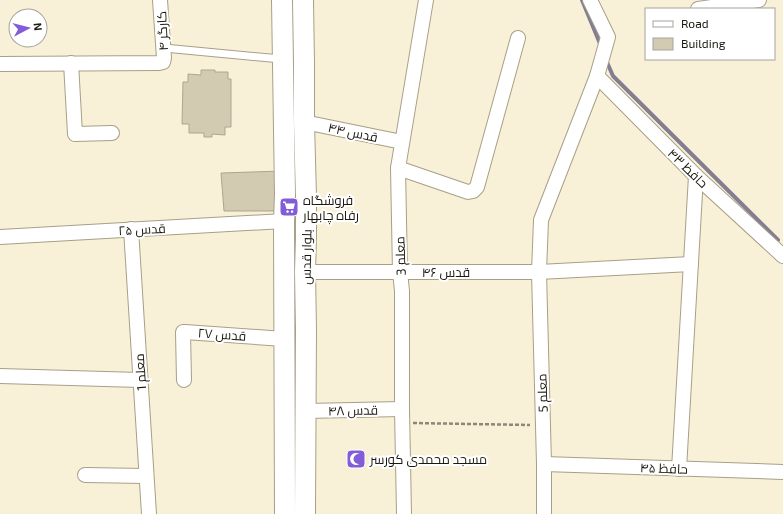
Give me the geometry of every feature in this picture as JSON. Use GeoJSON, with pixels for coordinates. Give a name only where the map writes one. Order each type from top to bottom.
{"type":"FeatureCollection","features":[{"type":"Feature","properties":{"kind":"main road","name":"بلوار قدس"},"geometry":{"type":"LineString","coordinates":[[282,0],[285,194],[285,514]]}},
{"type":"Feature","properties":{"kind":"main road","name":"بلوار قدس"},"geometry":{"type":"LineString","coordinates":[[303,0],[306,197],[305,514]]}},
{"type":"Feature","properties":{"kind":"main road"},"geometry":{"type":"LineString","coordinates":[[285,194],[292,202],[298,203],[306,197]]}},
{"type":"Feature","properties":{"kind":"main road"},"geometry":{"type":"LineString","coordinates":[[284,230],[300,231],[306,238]]}},
{"type":"Feature","properties":{"kind":"street","name":"کارگر ۴"},"geometry":{"type":"LineString","coordinates":[[160,0],[163,55]]}},
{"type":"Feature","properties":{"kind":"street","name":"معلم 3"},"geometry":{"type":"LineString","coordinates":[[404,514],[402,291],[400,272],[398,168],[426,0]]}},
{"type":"Feature","properties":{"kind":"street","name":"معلم 5"},"geometry":{"type":"LineString","coordinates":[[544,514],[539,272],[541,220],[597,76],[608,37],[590,0]]}},
{"type":"Feature","properties":{"kind":"street"},"geometry":{"type":"LineString","coordinates":[[705,8],[759,0]]}},
{"type":"Feature","properties":{"kind":"street"},"geometry":{"type":"LineString","coordinates":[[398,168],[468,192],[473,191],[477,187],[518,38]]}},
{"type":"Feature","properties":{"kind":"street"},"geometry":{"type":"LineString","coordinates":[[0,64],[159,63],[163,55]]}},
{"type":"Feature","properties":{"kind":"street"},"geometry":{"type":"LineString","coordinates":[[71,64],[75,134],[112,133]]}},
{"type":"Feature","properties":{"kind":"street","name":"حافظ ۴۳"},"geometry":{"type":"LineString","coordinates":[[597,76],[696,176],[783,256]]}},
{"type":"Feature","properties":{"kind":"street","name":"قدس ۴۴"},"geometry":{"type":"LineString","coordinates":[[304,122],[402,142]]}},
{"type":"Feature","properties":{"kind":"street"},"geometry":{"type":"LineString","coordinates":[[679,469],[696,176]]}},
{"type":"Feature","properties":{"kind":"street","name":"قدس ۲۵"},"geometry":{"type":"LineString","coordinates":[[0,237],[131,229],[284,230]]}},
{"type":"Feature","properties":{"kind":"street","name":"معلم 1"},"geometry":{"type":"LineString","coordinates":[[131,229],[149,514]]}},
{"type":"Feature","properties":{"kind":"street","name":"قدس ۴۶"},"geometry":{"type":"LineString","coordinates":[[305,272],[539,272],[691,264]]}},
{"type":"Feature","properties":{"kind":"street","name":"قدس ۲۷"},"geometry":{"type":"LineString","coordinates":[[184,380],[183,332],[284,339]]}},
{"type":"Feature","properties":{"kind":"street"},"geometry":{"type":"LineString","coordinates":[[0,376],[140,380]]}},
{"type":"Feature","properties":{"kind":"street","name":"قدس ۴۸"},"geometry":{"type":"LineString","coordinates":[[305,411],[402,416]]}},
{"type":"Feature","properties":{"kind":"street","name":"حافظ ۴۵"},"geometry":{"type":"LineString","coordinates":[[544,464],[783,472]]}},
{"type":"Feature","properties":{"kind":"street"},"geometry":{"type":"LineString","coordinates":[[85,475],[146,476]]}},
{"type":"Feature","properties":{"kind":"lane"},"geometry":{"type":"LineString","coordinates":[[163,55],[283,59]]}},
{"type":"Feature","properties":{"kind":"path"},"geometry":{"type":"LineString","coordinates":[[402,416],[543,425]]}},
{"type":"Feature","properties":{"kind":"building"},"geometry":{"type":"Polygon","coordinates":[[[201,70],[228,72],[228,79],[231,79],[231,127],[225,127],[225,135],[212,134],[212,137],[204,137],[204,133],[189,133],[189,124],[182,124],[183,82],[188,82],[188,74],[201,75],[201,70]]]}},
{"type":"Feature","properties":{"kind":"building"},"geometry":{"type":"Polygon","coordinates":[[[282,171],[278,211],[224,211],[221,173],[282,171]]]}},
{"type":"Feature","properties":{"kind":"waterway"},"geometry":{"type":"LineString","coordinates":[[582,0],[601,46]]}},
{"type":"Feature","properties":{"kind":"waterway"},"geometry":{"type":"LineString","coordinates":[[606,60],[613,76],[778,240]]}},
{"type":"Feature","properties":{"kind":"place","name":"فروشگاه رفاه چابهار"},"geometry":{"type":"Point","coordinates":[289,207]}},
{"type":"Feature","properties":{"kind":"place","name":"مسجد محمدی کورسر"},"geometry":{"type":"Point","coordinates":[356,459]}}]}
